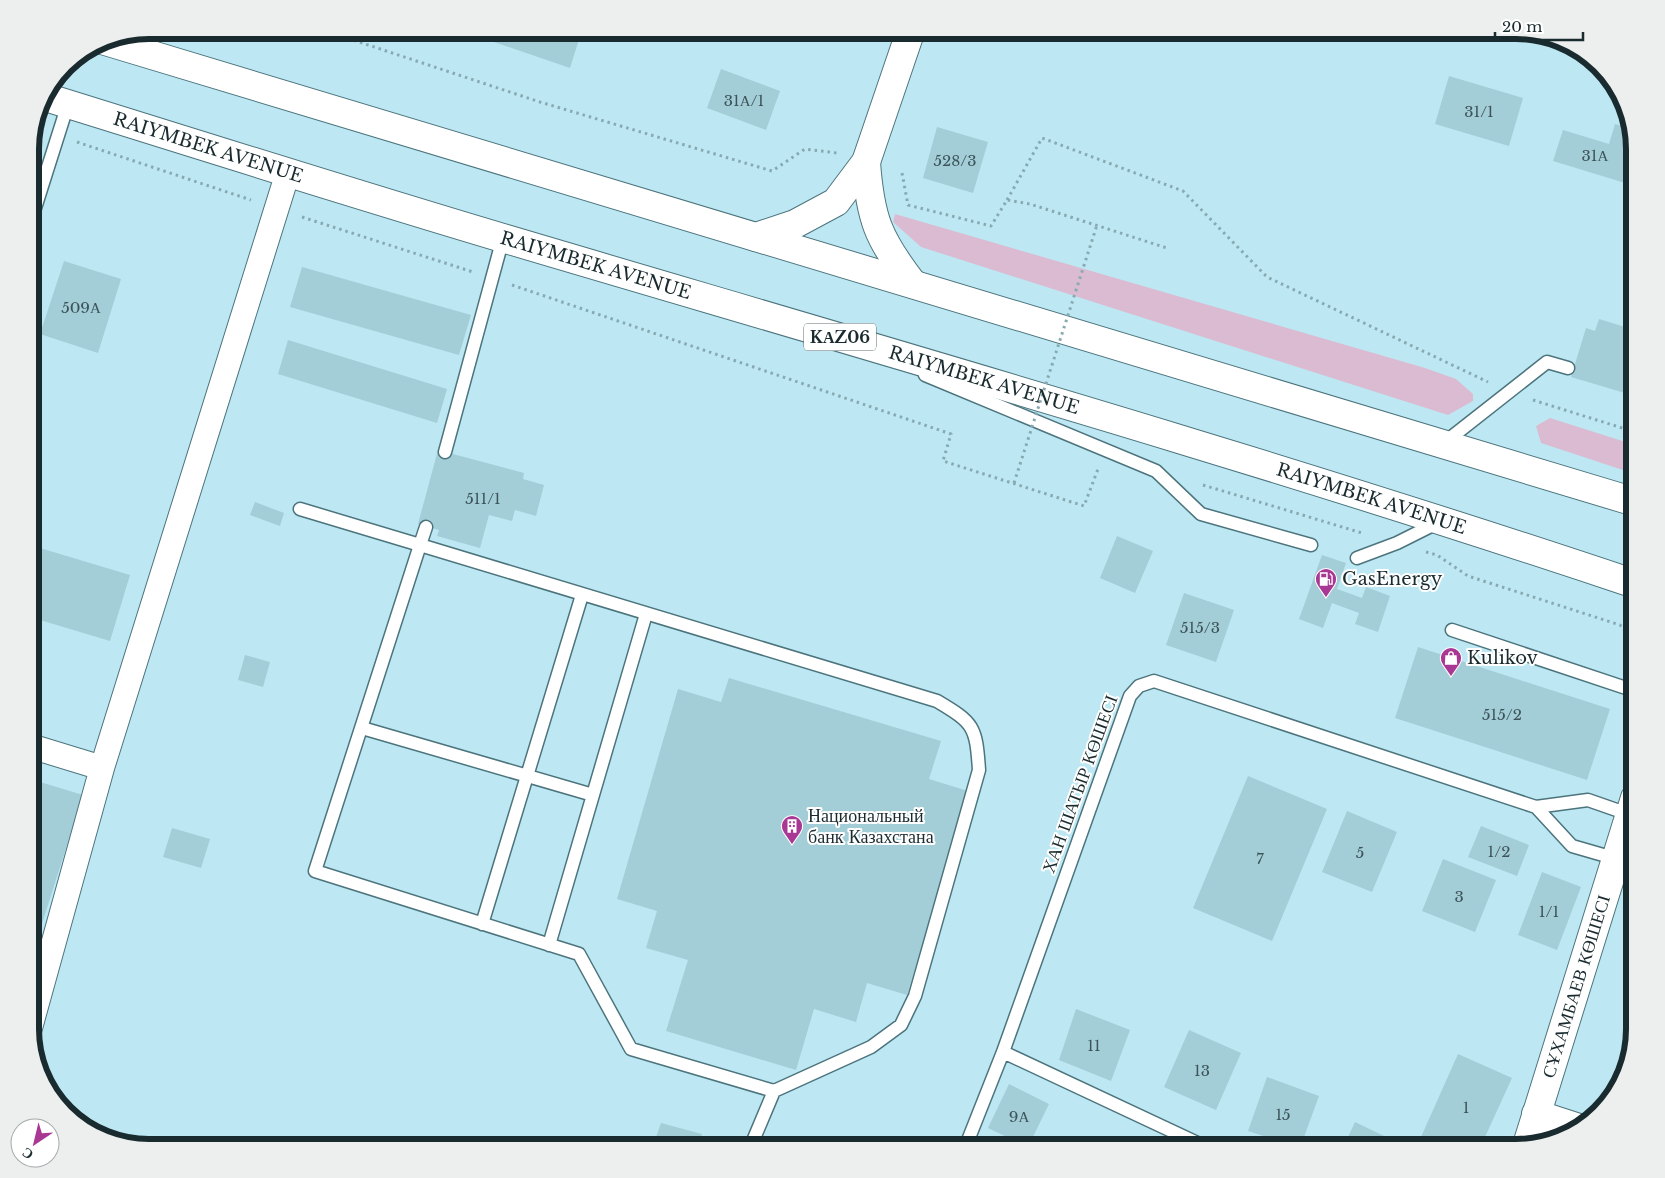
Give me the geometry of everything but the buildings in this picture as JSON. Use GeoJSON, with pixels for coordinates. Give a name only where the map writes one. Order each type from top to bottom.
{"type":"FeatureCollection","features":[{"type":"Feature","properties":{"kind":"main road"},"geometry":{"type":"LineString","coordinates":[[756,237],[795,224],[836,202],[866,162],[908,39]]}},
{"type":"Feature","properties":{"kind":"main road"},"geometry":{"type":"LineString","coordinates":[[116,44],[1626,499]]}},
{"type":"Feature","properties":{"kind":"main road","name":"RAIYMBEK AVENUE"},"geometry":{"type":"LineString","coordinates":[[51,99],[503,238],[814,329],[1443,520],[1626,581]]}},
{"type":"Feature","properties":{"kind":"main road"},"geometry":{"type":"LineString","coordinates":[[866,162],[868,198],[877,227],[888,252],[913,284]]}},
{"type":"Feature","properties":{"kind":"main road","name":"СҰХАМБАЕВ КӨШЕСІ"},"geometry":{"type":"LineString","coordinates":[[1529,1138],[1626,830]]}},
{"type":"Feature","properties":{"kind":"main road"},"geometry":{"type":"LineString","coordinates":[[1536,1114],[1571,1125]]}},
{"type":"Feature","properties":{"kind":"street"},"geometry":{"type":"LineString","coordinates":[[39,996],[102,768],[288,172]]}},
{"type":"Feature","properties":{"kind":"street"},"geometry":{"type":"LineString","coordinates":[[39,749],[102,768]]}},
{"type":"Feature","properties":{"kind":"lane"},"geometry":{"type":"LineString","coordinates":[[39,196],[68,104]]}},
{"type":"Feature","properties":{"kind":"lane"},"geometry":{"type":"LineString","coordinates":[[445,452],[503,238]]}},
{"type":"Feature","properties":{"kind":"lane"},"geometry":{"type":"LineString","coordinates":[[814,329],[1156,472],[1200,514],[1311,545]]}},
{"type":"Feature","properties":{"kind":"lane"},"geometry":{"type":"LineString","coordinates":[[1444,443],[1547,362],[1568,368]]}},
{"type":"Feature","properties":{"kind":"lane"},"geometry":{"type":"LineString","coordinates":[[300,509],[420,545],[582,595],[938,701],[965,718],[976,739],[979,770],[916,996],[901,1025],[871,1047],[774,1092],[631,1049],[578,954],[315,871],[362,728],[420,545],[426,526]]}},
{"type":"Feature","properties":{"kind":"lane"},"geometry":{"type":"LineString","coordinates":[[1357,558],[1397,543],[1443,520]]}},
{"type":"Feature","properties":{"kind":"lane"},"geometry":{"type":"LineString","coordinates":[[482,924],[582,595]]}},
{"type":"Feature","properties":{"kind":"lane"},"geometry":{"type":"LineString","coordinates":[[549,944],[646,614]]}},
{"type":"Feature","properties":{"kind":"lane"},"geometry":{"type":"LineString","coordinates":[[1452,630],[1626,688]]}},
{"type":"Feature","properties":{"kind":"lane","name":"ХАН ШАТЫР КӨШЕСІ"},"geometry":{"type":"LineString","coordinates":[[969,1139],[1003,1052],[1130,696],[1139,686],[1154,681],[1536,807],[1588,800],[1626,806]]}},
{"type":"Feature","properties":{"kind":"lane"},"geometry":{"type":"LineString","coordinates":[[362,728],[593,795]]}},
{"type":"Feature","properties":{"kind":"lane","name":"ХАН ШАТЫР КӨШЕСІ"},"geometry":{"type":"LineString","coordinates":[[1536,807],[1572,846],[1617,859]]}},
{"type":"Feature","properties":{"kind":"lane"},"geometry":{"type":"LineString","coordinates":[[1003,1052],[1189,1139]]}},
{"type":"Feature","properties":{"kind":"lane"},"geometry":{"type":"LineString","coordinates":[[754,1139],[774,1092]]}},
{"type":"Feature","properties":{"kind":"path"},"geometry":{"type":"LineString","coordinates":[[350,39],[540,102],[772,171],[805,149],[838,153]]}},
{"type":"Feature","properties":{"kind":"path"},"geometry":{"type":"LineString","coordinates":[[902,173],[908,205],[991,226],[1042,138],[1182,191],[1267,277],[1508,392],[1626,429]]}},
{"type":"Feature","properties":{"kind":"path"},"geometry":{"type":"LineString","coordinates":[[1007,200],[1030,204],[1167,248]]}},
{"type":"Feature","properties":{"kind":"path"},"geometry":{"type":"LineString","coordinates":[[1014,484],[1097,225]]}},
{"type":"Feature","properties":{"kind":"path"},"geometry":{"type":"LineString","coordinates":[[943,461],[1084,506]]}},
{"type":"Feature","properties":{"kind":"shaded area"},"geometry":{"type":"Polygon","coordinates":[[[895,214],[1425,368],[1456,379],[1473,394],[1473,401],[1448,415],[921,247],[893,222],[895,214]]]}},
{"type":"Feature","properties":{"kind":"shaded area"},"geometry":{"type":"Polygon","coordinates":[[[1550,418],[1626,442],[1626,471],[1541,443],[1536,426],[1550,418]]]}},
{"type":"Feature","properties":{"kind":"place","name":"GasEnergy"},"geometry":{"type":"Point","coordinates":[1326,598]}},
{"type":"Feature","properties":{"kind":"place","name":"Kulikov"},"geometry":{"type":"Point","coordinates":[1451,677]}},
{"type":"Feature","properties":{"kind":"place","name":"Национальный банк Казахстана"},"geometry":{"type":"Point","coordinates":[792,845]}}]}
